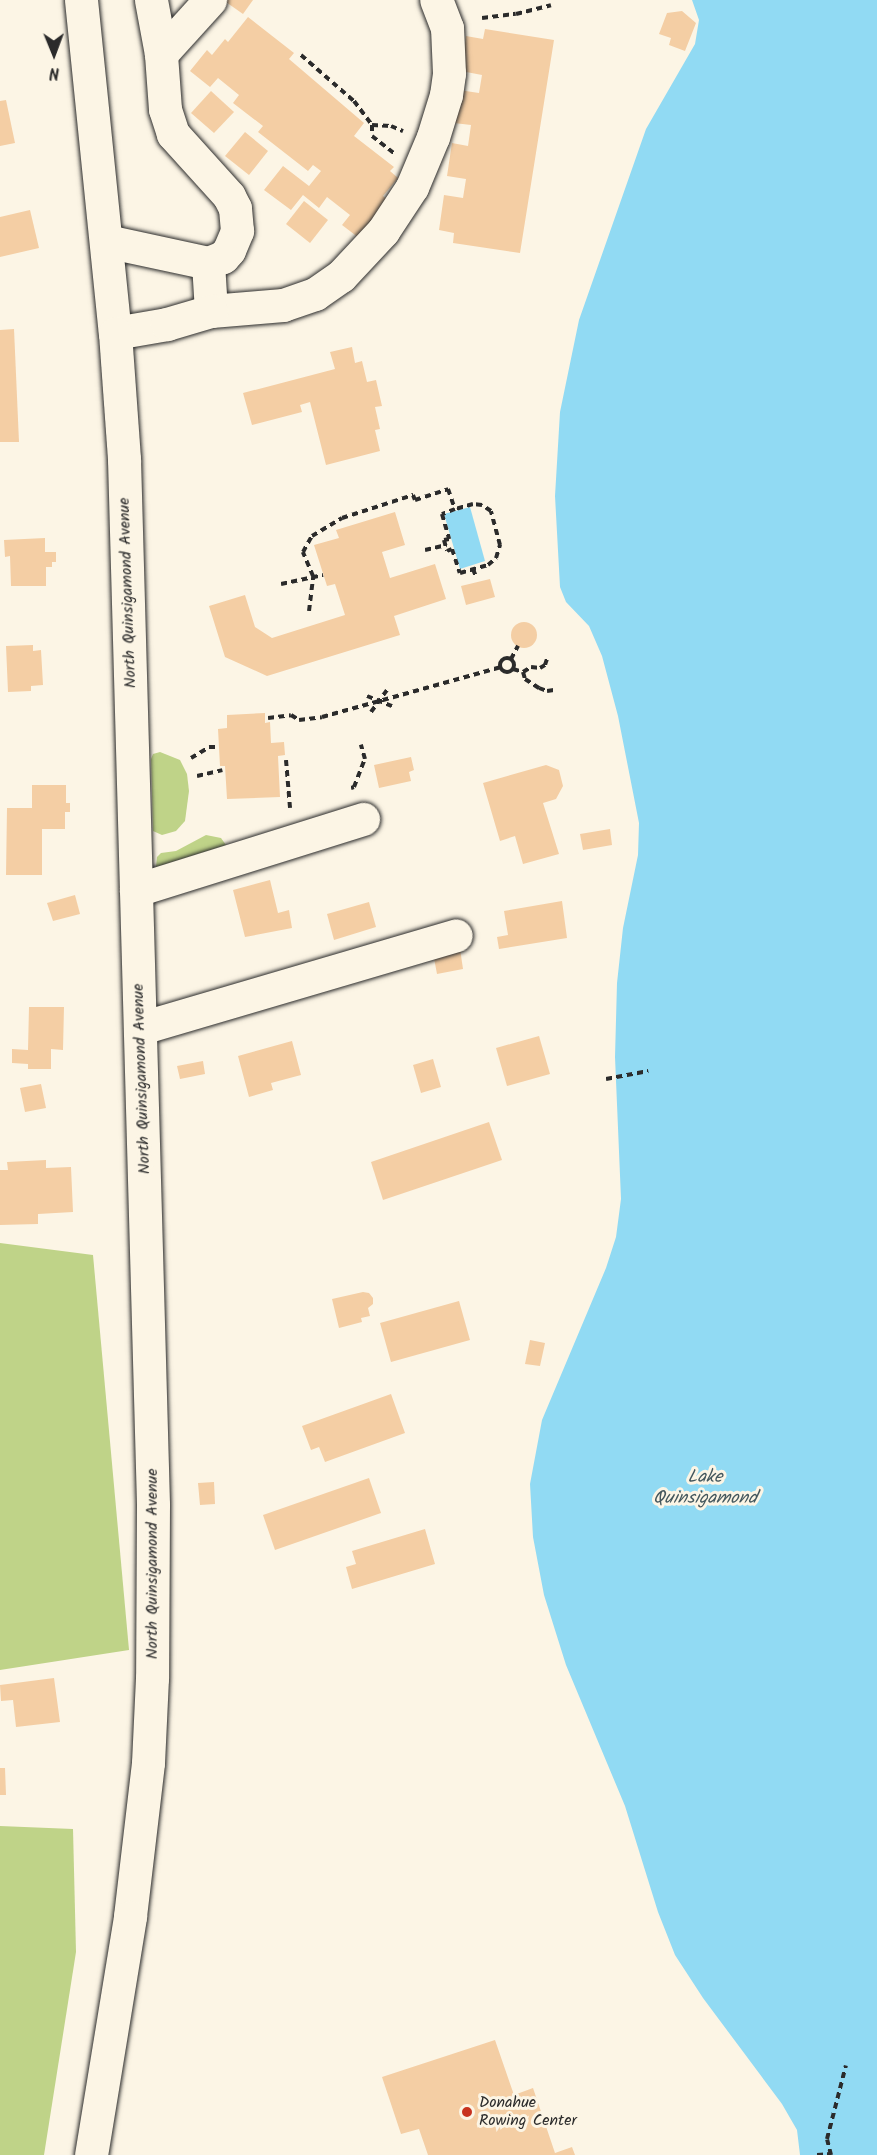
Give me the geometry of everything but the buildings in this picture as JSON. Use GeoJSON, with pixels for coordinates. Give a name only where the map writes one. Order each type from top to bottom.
{"type":"FeatureCollection","features":[{"type":"Feature","properties":{"kind":"main road","name":"North Quinsigamond Avenue"},"geometry":{"type":"LineString","coordinates":[[81,0],[115,333],[128,554],[153,1472],[152,1710],[137,1869],[91,2155]]}},
{"type":"Feature","properties":{"kind":"main road"},"geometry":{"type":"LineString","coordinates":[[106,241],[208,263],[223,257],[234,242],[237,231],[235,208],[229,196],[173,134],[165,109],[161,54],[151,0]]}},
{"type":"Feature","properties":{"kind":"main road"},"geometry":{"type":"LineString","coordinates":[[161,54],[210,0]]}},
{"type":"Feature","properties":{"kind":"main road"},"geometry":{"type":"LineString","coordinates":[[115,333],[167,324],[211,312],[283,305],[315,294],[341,276],[383,231],[412,188],[433,137],[450,73],[447,28],[436,0]]}},
{"type":"Feature","properties":{"kind":"main road"},"geometry":{"type":"LineString","coordinates":[[208,263],[211,312]]}},
{"type":"Feature","properties":{"kind":"main road"},"geometry":{"type":"LineString","coordinates":[[136,890],[363,819]]}},
{"type":"Feature","properties":{"kind":"main road"},"geometry":{"type":"LineString","coordinates":[[141,1028],[456,935]]}},
{"type":"Feature","properties":{"kind":"path"},"geometry":{"type":"LineString","coordinates":[[482,18],[516,14],[551,5]]}},
{"type":"Feature","properties":{"kind":"path"},"geometry":{"type":"LineString","coordinates":[[301,55],[354,101],[372,125],[372,136],[395,153]]}},
{"type":"Feature","properties":{"kind":"path"},"geometry":{"type":"LineString","coordinates":[[309,611],[313,576],[303,552],[312,536],[330,523],[413,495],[415,500],[448,489],[455,508]]}},
{"type":"Feature","properties":{"kind":"path"},"geometry":{"type":"LineString","coordinates":[[473,504],[482,505],[491,511],[500,545],[496,558],[488,565],[460,573],[452,549],[447,551],[444,540],[449,539],[442,514],[455,508],[473,504]]}},
{"type":"Feature","properties":{"kind":"path"},"geometry":{"type":"LineString","coordinates":[[426,550],[446,545]]}},
{"type":"Feature","properties":{"kind":"path"},"geometry":{"type":"LineString","coordinates":[[473,569],[476,577]]}},
{"type":"Feature","properties":{"kind":"path"},"geometry":{"type":"LineString","coordinates":[[281,584],[323,575]]}},
{"type":"Feature","properties":{"kind":"path"},"geometry":{"type":"LineString","coordinates":[[511,659],[518,646]]}},
{"type":"Feature","properties":{"kind":"path"},"geometry":{"type":"LineString","coordinates":[[523,672],[531,667],[540,668],[545,665],[548,656]]}},
{"type":"Feature","properties":{"kind":"path"},"geometry":{"type":"LineString","coordinates":[[501,667],[503,660],[511,659]]}},
{"type":"Feature","properties":{"kind":"path"},"geometry":{"type":"LineString","coordinates":[[511,659],[514,662],[513,669]]}},
{"type":"Feature","properties":{"kind":"path"},"geometry":{"type":"LineString","coordinates":[[501,667],[507,672],[513,669],[523,672],[530,683],[539,688],[554,690]]}},
{"type":"Feature","properties":{"kind":"path"},"geometry":{"type":"LineString","coordinates":[[268,718],[291,715],[300,720],[309,720],[501,667]]}},
{"type":"Feature","properties":{"kind":"path"},"geometry":{"type":"LineString","coordinates":[[371,712],[387,690]]}},
{"type":"Feature","properties":{"kind":"path"},"geometry":{"type":"LineString","coordinates":[[367,696],[392,706]]}},
{"type":"Feature","properties":{"kind":"path"},"geometry":{"type":"LineString","coordinates":[[344,791],[354,787],[365,759],[361,745]]}},
{"type":"Feature","properties":{"kind":"path"},"geometry":{"type":"LineString","coordinates":[[191,758],[209,747],[219,747]]}},
{"type":"Feature","properties":{"kind":"path"},"geometry":{"type":"LineString","coordinates":[[286,760],[290,808]]}},
{"type":"Feature","properties":{"kind":"path"},"geometry":{"type":"LineString","coordinates":[[197,776],[222,770]]}},
{"type":"Feature","properties":{"kind":"path"},"geometry":{"type":"LineString","coordinates":[[285,810],[301,805]]}},
{"type":"Feature","properties":{"kind":"path"},"geometry":{"type":"LineString","coordinates":[[606,1079],[648,1071]]}},
{"type":"Feature","properties":{"kind":"path"},"geometry":{"type":"LineString","coordinates":[[817,2155],[831,2154],[826,2139],[846,2065]]}},
{"type":"Feature","properties":{"kind":"green space"},"geometry":{"type":"Polygon","coordinates":[[[160,752],[180,760],[187,774],[189,791],[185,821],[176,831],[162,835],[153,831],[151,759],[153,754],[160,752]]]}},
{"type":"Feature","properties":{"kind":"green space"},"geometry":{"type":"Polygon","coordinates":[[[206,835],[221,838],[226,845],[156,867],[157,857],[161,853],[176,851],[206,835]]]}},
{"type":"Feature","properties":{"kind":"green space"},"geometry":{"type":"Polygon","coordinates":[[[0,1243],[93,1255],[129,1650],[0,1670],[0,1243]]]}},
{"type":"Feature","properties":{"kind":"green space"},"geometry":{"type":"Polygon","coordinates":[[[0,1826],[73,1829],[76,1952],[44,2155],[0,2155],[0,1826]]]}},
{"type":"Feature","properties":{"kind":"water","name":"Lake Quinsigamond"},"geometry":{"type":"Polygon","coordinates":[[[692,0],[877,0],[877,2155],[800,2155],[797,2130],[782,2104],[703,1998],[675,1955],[658,1912],[625,1806],[566,1665],[544,1595],[533,1537],[530,1484],[542,1420],[606,1268],[616,1237],[621,1199],[615,1057],[617,983],[623,928],[638,855],[639,823],[618,716],[602,656],[589,626],[566,602],[560,587],[555,496],[560,412],[579,320],[646,129],[695,44],[699,20],[692,0]]]}},
{"type":"Feature","properties":{"kind":"water"},"geometry":{"type":"Polygon","coordinates":[[[470,507],[485,561],[460,569],[444,514],[470,507]]]}},
{"type":"Feature","properties":{"kind":"place","name":"Donahue Rowing Center"},"geometry":{"type":"Point","coordinates":[467,2112]}}]}
